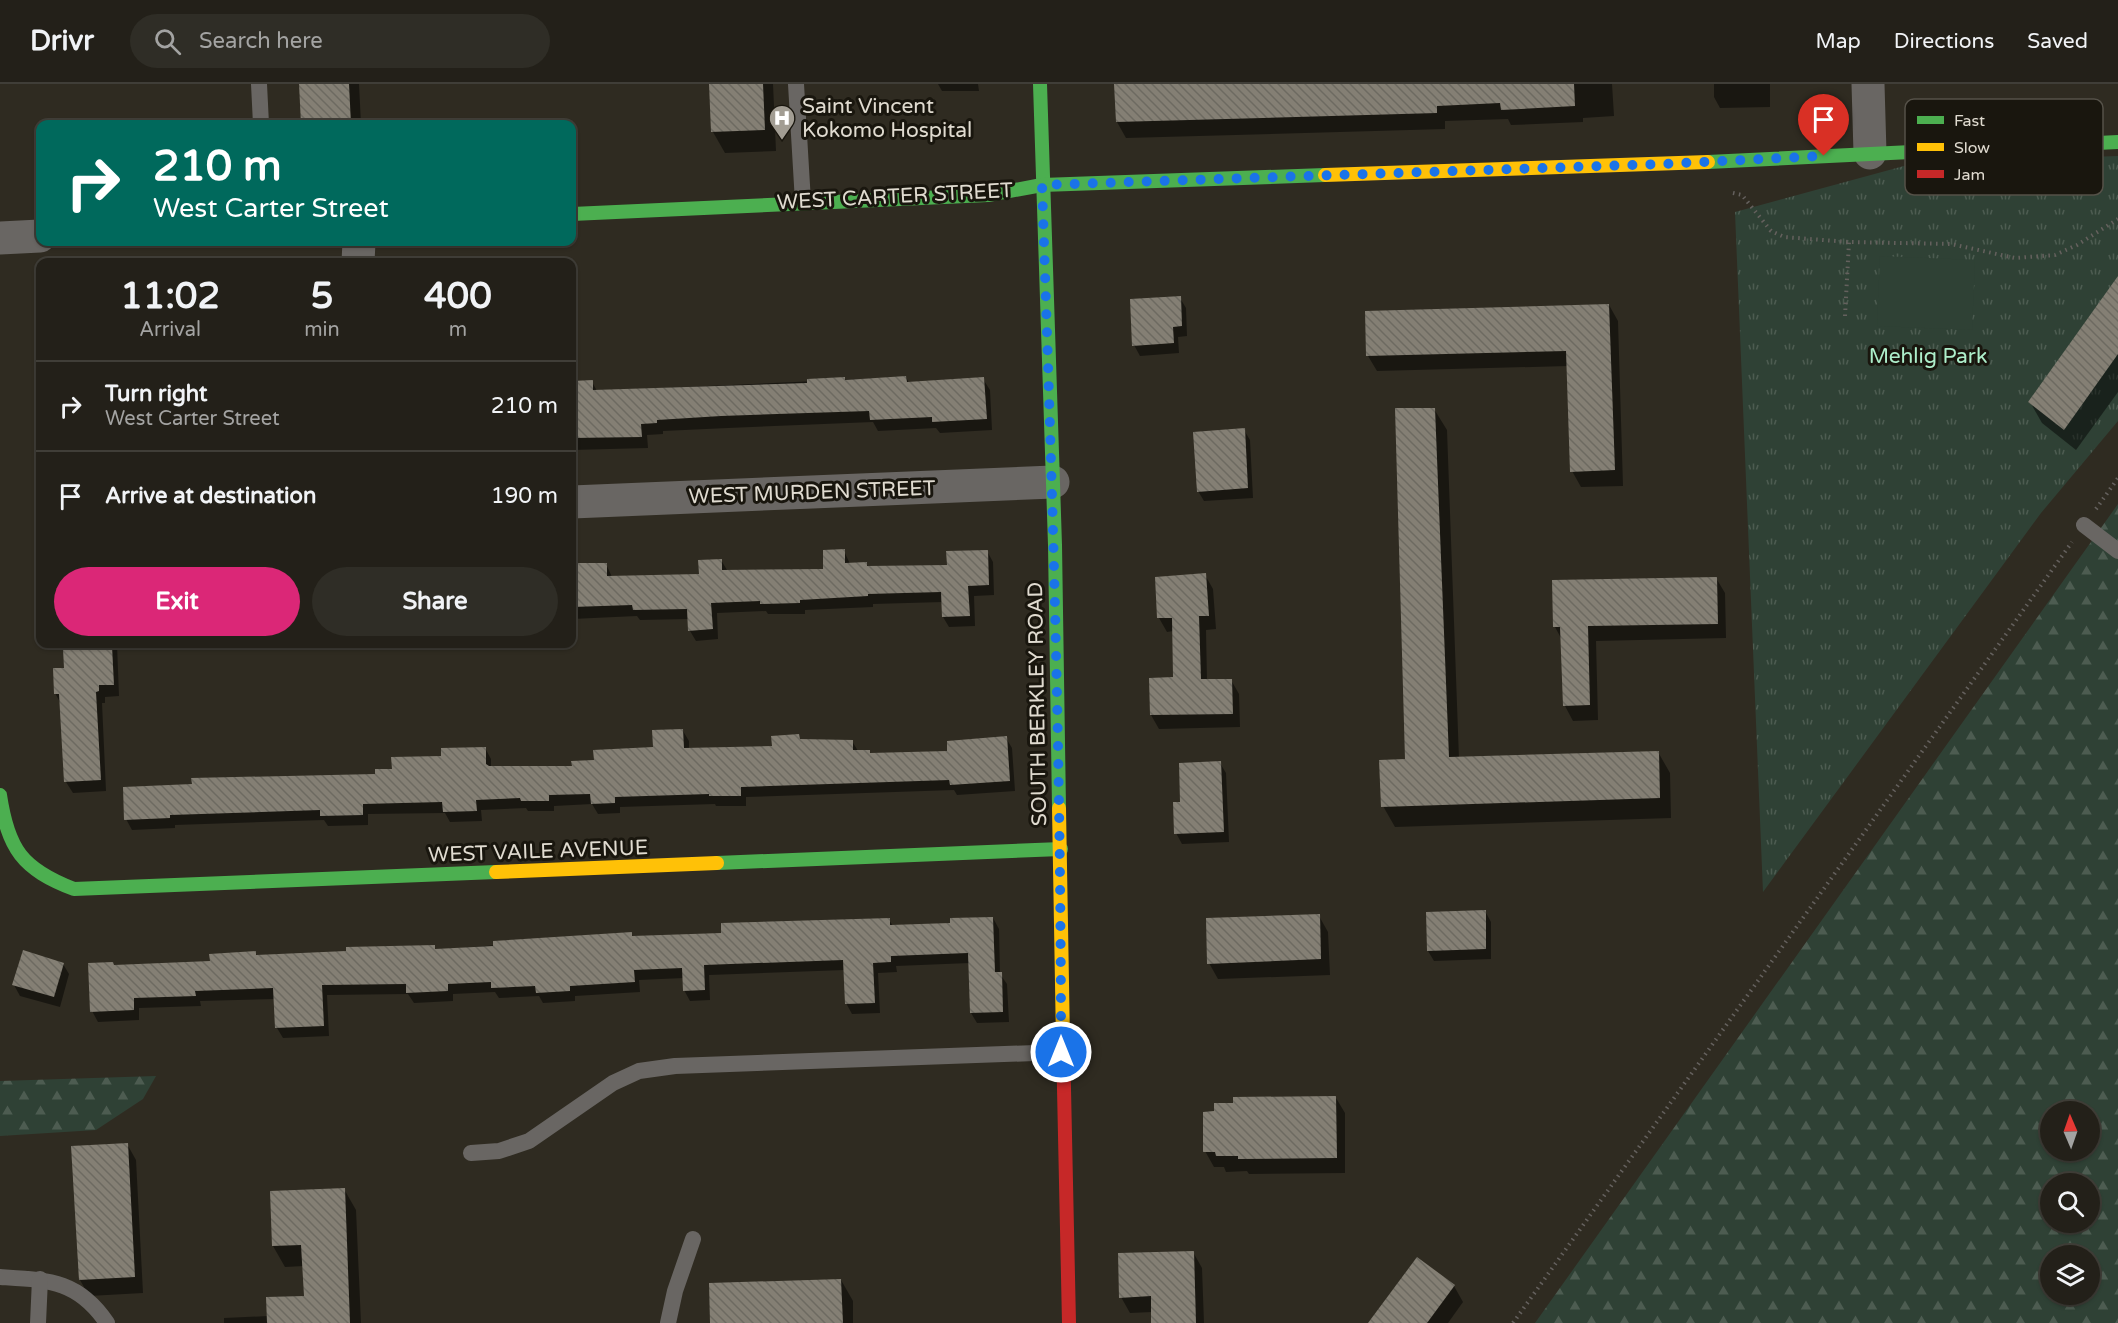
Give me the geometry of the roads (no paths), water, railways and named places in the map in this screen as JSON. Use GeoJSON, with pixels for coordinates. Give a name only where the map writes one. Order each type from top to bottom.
{"type":"FeatureCollection","features":[{"type":"Feature","properties":{"kind":"street","name":"SOUTH BERKLEY ROAD"},"geometry":{"type":"LineString","coordinates":[[1040,84],[1053,482],[1061,849],[1061,1052],[1069,1323]]}},
{"type":"Feature","properties":{"kind":"street"},"geometry":{"type":"LineString","coordinates":[[1868,84],[1870,153]]}},
{"type":"Feature","properties":{"kind":"street","name":"WEST CARTER STREET"},"geometry":{"type":"LineString","coordinates":[[2103,142],[2118,141]]}},
{"type":"Feature","properties":{"kind":"street","name":"WEST CARTER STREET"},"geometry":{"type":"LineString","coordinates":[[576,214],[988,195],[1042,185],[1662,164],[1905,151]]}},
{"type":"Feature","properties":{"kind":"street"},"geometry":{"type":"LineString","coordinates":[[0,238],[36,236]]}},
{"type":"Feature","properties":{"kind":"street","name":"WEST MURDEN STREET"},"geometry":{"type":"LineString","coordinates":[[576,502],[1053,482]]}},
{"type":"Feature","properties":{"kind":"street","name":"WEST VAILE AVENUE"},"geometry":{"type":"LineString","coordinates":[[0,795],[4,826],[23,863],[46,880],[74,889],[1061,849]]}},
{"type":"Feature","properties":{"kind":"lane"},"geometry":{"type":"LineString","coordinates":[[259,84],[261,120]]}},
{"type":"Feature","properties":{"kind":"lane"},"geometry":{"type":"LineString","coordinates":[[796,84],[803,202]]}},
{"type":"Feature","properties":{"kind":"lane"},"geometry":{"type":"LineString","coordinates":[[2084,525],[2118,551]]}},
{"type":"Feature","properties":{"kind":"lane"},"geometry":{"type":"LineString","coordinates":[[471,1153],[499,1151],[529,1141],[613,1083],[639,1071],[675,1066],[1061,1052]]}},
{"type":"Feature","properties":{"kind":"lane"},"geometry":{"type":"LineString","coordinates":[[668,1323],[675,1291],[693,1239]]}},
{"type":"Feature","properties":{"kind":"lane"},"geometry":{"type":"LineString","coordinates":[[0,1277],[40,1279],[68,1287],[94,1303],[107,1323]]}},
{"type":"Feature","properties":{"kind":"lane"},"geometry":{"type":"LineString","coordinates":[[38,1323],[40,1279]]}},
{"type":"Feature","properties":{"kind":"place","name":"Saint Vincent Kokomo Hospital"},"geometry":{"type":"Point","coordinates":[782,141]}},
{"type":"Feature","properties":{"kind":"park label","name":"Mehlig Park"},"geometry":{"type":"Point","coordinates":[1928,356]}}]}
